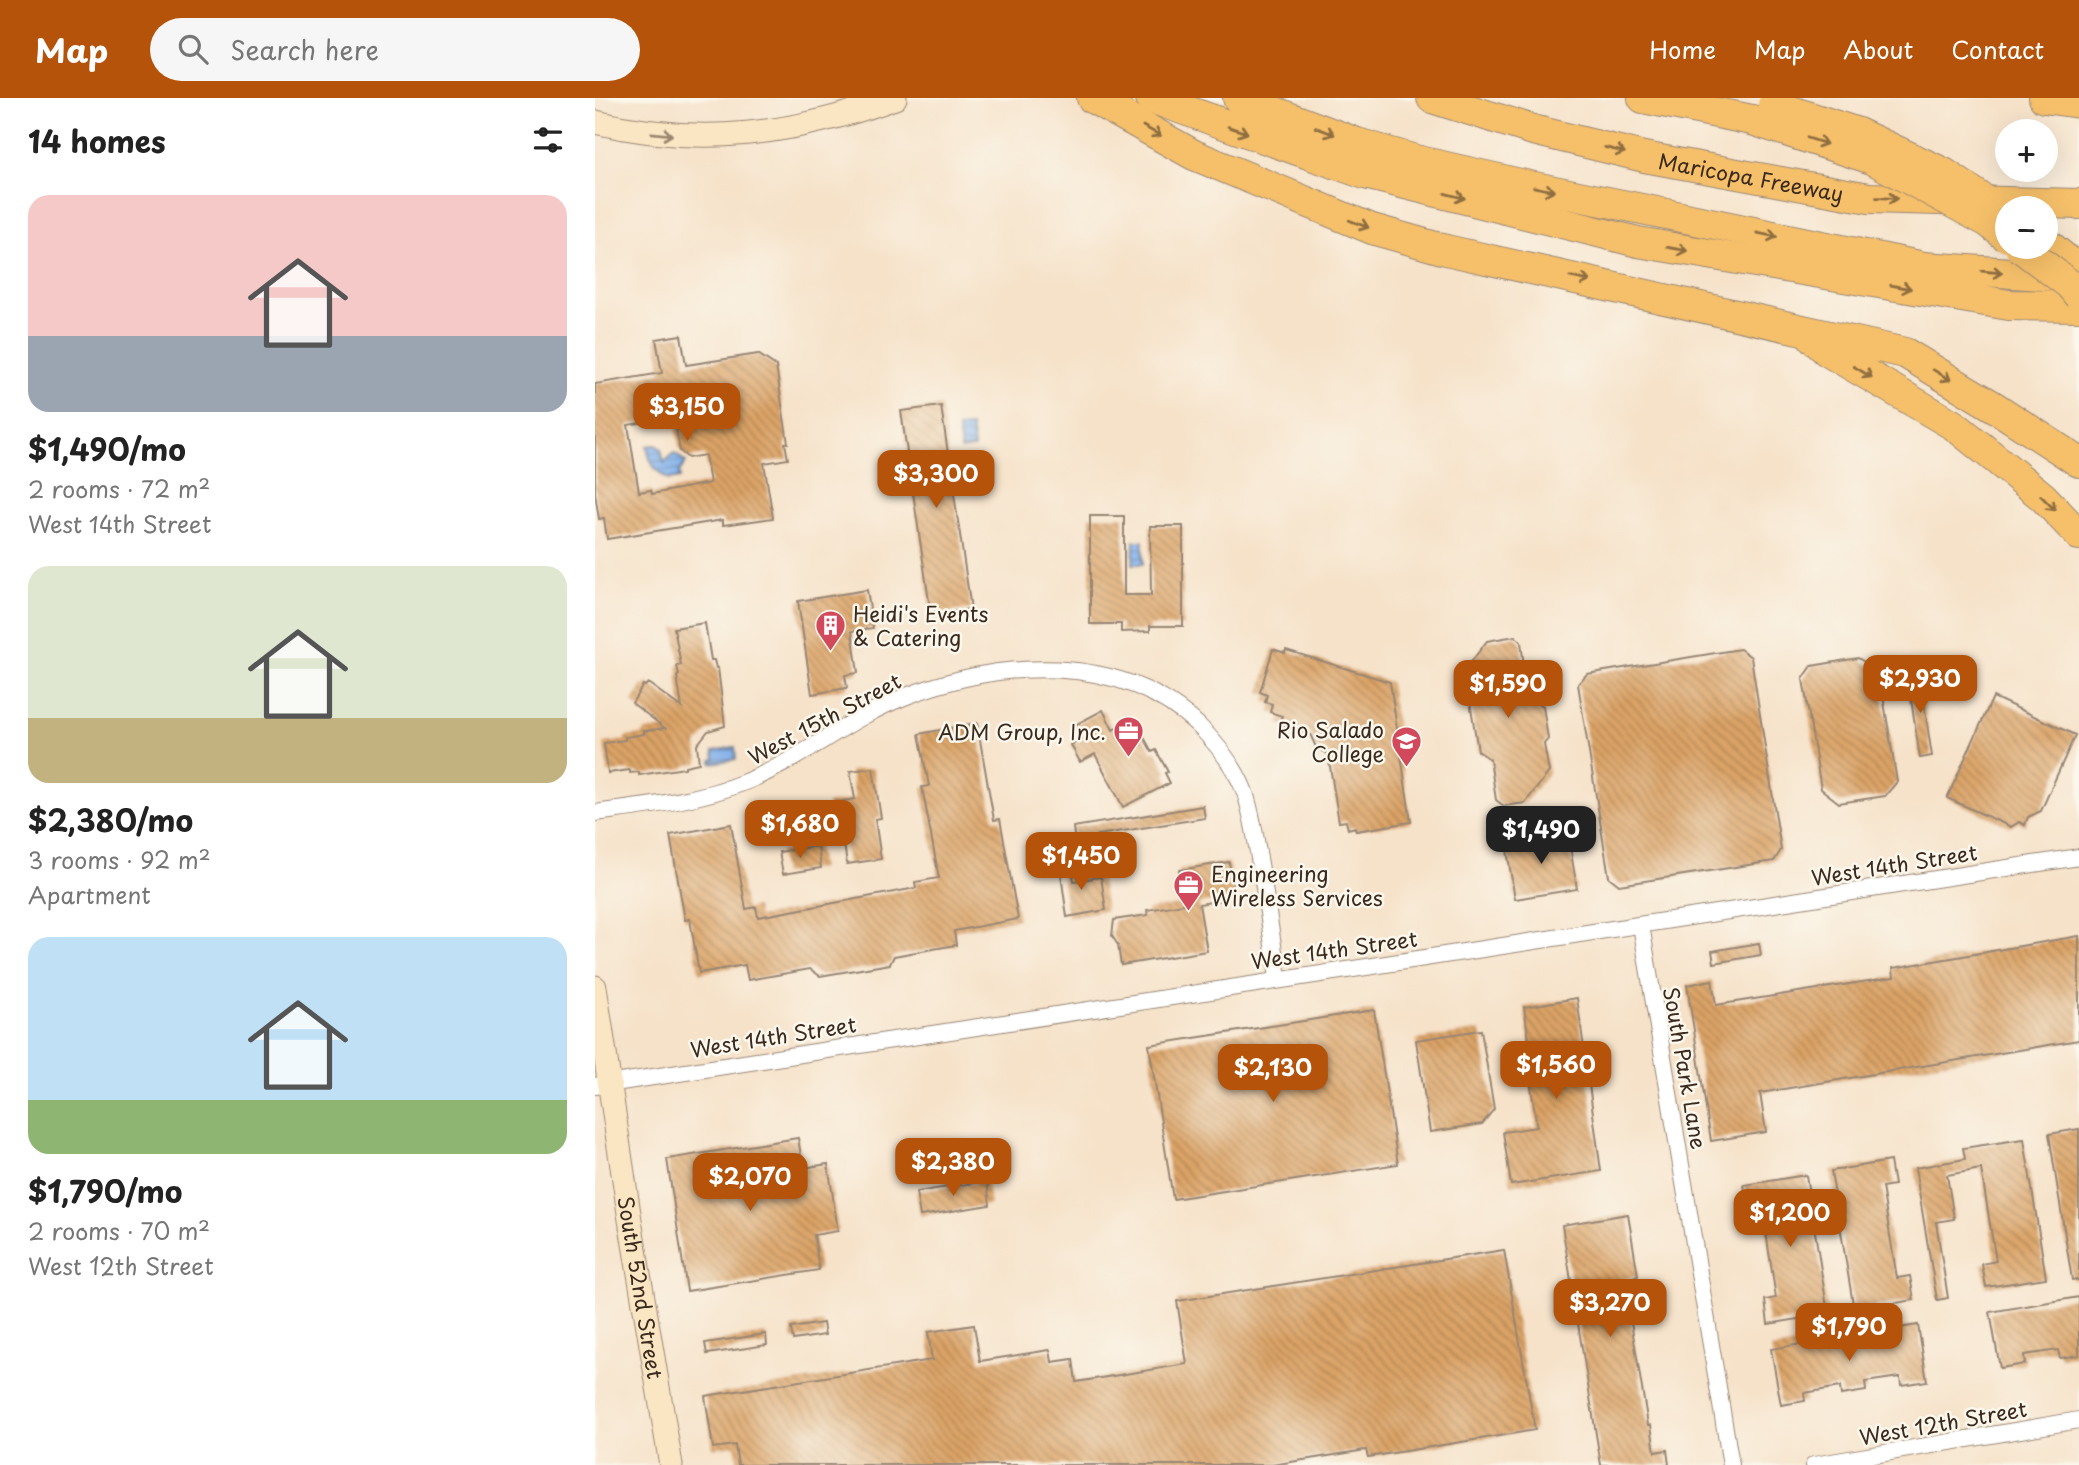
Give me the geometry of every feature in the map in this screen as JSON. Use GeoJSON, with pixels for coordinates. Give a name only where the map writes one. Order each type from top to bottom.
{"type":"FeatureCollection","features":[{"type":"Feature","properties":{"kind":"highway"},"geometry":{"type":"LineString","coordinates":[[1092,98],[1194,155],[1372,229],[1446,250],[1905,353],[2079,462]]}},
{"type":"Feature","properties":{"kind":"highway"},"geometry":{"type":"LineString","coordinates":[[1151,98],[1365,174],[1638,242],[2009,305],[2079,306]]}},
{"type":"Feature","properties":{"kind":"highway"},"geometry":{"type":"LineString","coordinates":[[1238,98],[1357,143],[1415,160],[1607,202],[1924,267],[2079,277]]}},
{"type":"Feature","properties":{"kind":"highway","name":"Maricopa Freeway"},"geometry":{"type":"LineString","coordinates":[[1432,98],[1533,130],[1644,157],[1869,198],[2079,204]]}},
{"type":"Feature","properties":{"kind":"highway"},"geometry":{"type":"LineString","coordinates":[[1643,98],[1756,108],[1858,133],[1944,173],[1995,207]]}},
{"type":"Feature","properties":{"kind":"highway"},"geometry":{"type":"LineString","coordinates":[[2044,98],[2079,103]]}},
{"type":"Feature","properties":{"kind":"highway"},"geometry":{"type":"LineString","coordinates":[[1756,108],[1872,159],[1995,228]]}},
{"type":"Feature","properties":{"kind":"highway"},"geometry":{"type":"LineString","coordinates":[[2058,253],[2079,270]]}},
{"type":"Feature","properties":{"kind":"highway"},"geometry":{"type":"LineString","coordinates":[[2035,259],[2079,296]]}},
{"type":"Feature","properties":{"kind":"highway"},"geometry":{"type":"LineString","coordinates":[[1808,332],[1827,351],[1955,426],[2043,497],[2079,535]]}},
{"type":"Feature","properties":{"kind":"main road"},"geometry":{"type":"LineString","coordinates":[[595,122],[679,135],[754,134],[820,122],[894,98]]}},
{"type":"Feature","properties":{"kind":"main road","name":"South 52nd Street"},"geometry":{"type":"LineString","coordinates":[[595,987],[602,1085],[671,1465]]}},
{"type":"Feature","properties":{"kind":"street","name":"West 15th Street"},"geometry":{"type":"LineString","coordinates":[[595,813],[702,797],[742,784],[766,774],[844,727],[904,696],[945,683],[996,673],[1049,669],[1111,676],[1159,695],[1188,716],[1213,740],[1231,763],[1253,820],[1278,978]]}},
{"type":"Feature","properties":{"kind":"street","name":"West 14th Street"},"geometry":{"type":"LineString","coordinates":[[602,1085],[1278,978],[1641,925],[2079,856]]}},
{"type":"Feature","properties":{"kind":"street","name":"South Park Lane"},"geometry":{"type":"LineString","coordinates":[[1641,925],[1731,1465]]}},
{"type":"Feature","properties":{"kind":"street","name":"West 12th Street"},"geometry":{"type":"LineString","coordinates":[[1814,1465],[2079,1420]]}},
{"type":"Feature","properties":{"kind":"water"},"geometry":{"type":"Polygon","coordinates":[[[971,427],[974,448],[961,450],[958,428],[971,427]]]}},
{"type":"Feature","properties":{"kind":"water"},"geometry":{"type":"Polygon","coordinates":[[[656,445],[661,449],[664,463],[674,453],[686,462],[679,472],[680,478],[669,480],[653,466],[647,446],[656,445]]]}},
{"type":"Feature","properties":{"kind":"water"},"geometry":{"type":"Polygon","coordinates":[[[1134,541],[1143,541],[1143,564],[1133,564],[1134,541]]]}},
{"type":"Feature","properties":{"kind":"water"},"geometry":{"type":"Polygon","coordinates":[[[735,747],[736,759],[712,763],[715,759],[714,751],[735,747]]]}},
{"type":"Feature","properties":{"kind":"building"},"geometry":{"type":"Polygon","coordinates":[[[681,335],[686,365],[758,354],[776,366],[788,459],[764,463],[773,518],[723,525],[723,520],[607,539],[604,518],[599,519],[595,493],[595,384],[662,373],[656,339],[681,335]],[[674,417],[628,425],[639,492],[651,490],[652,494],[710,483],[705,455],[688,458],[680,451],[674,417]]]}},
{"type":"Feature","properties":{"kind":"building"},"geometry":{"type":"Polygon","coordinates":[[[941,406],[971,609],[931,615],[901,411],[941,406]]]}},
{"type":"Feature","properties":{"kind":"building"},"geometry":{"type":"Polygon","coordinates":[[[1090,516],[1124,516],[1124,595],[1151,595],[1150,526],[1183,526],[1183,626],[1150,626],[1150,631],[1121,632],[1121,624],[1090,624],[1090,516]]]}},
{"type":"Feature","properties":{"kind":"building","name":"Heidi's Events & Catering"},"geometry":{"type":"Polygon","coordinates":[[[867,590],[873,628],[852,631],[858,673],[845,675],[847,688],[812,694],[798,601],[867,590]]]}},
{"type":"Feature","properties":{"kind":"building"},"geometry":{"type":"Polygon","coordinates":[[[705,623],[711,660],[714,660],[718,668],[725,726],[708,731],[697,745],[699,763],[685,768],[639,775],[639,772],[630,773],[630,770],[608,773],[604,743],[625,740],[625,737],[644,734],[644,731],[665,728],[632,703],[643,685],[648,683],[682,708],[677,676],[677,666],[681,665],[674,628],[705,623]]]}},
{"type":"Feature","properties":{"kind":"building"},"geometry":{"type":"Polygon","coordinates":[[[1515,636],[1521,642],[1525,674],[1533,681],[1536,701],[1543,706],[1548,739],[1544,744],[1549,772],[1525,803],[1504,806],[1496,800],[1490,759],[1478,751],[1465,670],[1487,641],[1515,636]]]}},
{"type":"Feature","properties":{"kind":"building"},"geometry":{"type":"Polygon","coordinates":[[[1273,649],[1285,653],[1286,650],[1390,682],[1411,822],[1356,831],[1355,827],[1348,829],[1346,821],[1339,822],[1328,754],[1316,747],[1310,734],[1279,724],[1282,716],[1270,712],[1272,704],[1265,702],[1267,695],[1260,692],[1273,649]]]}},
{"type":"Feature","properties":{"kind":"building"},"geometry":{"type":"Polygon","coordinates":[[[1740,649],[1751,657],[1781,850],[1774,861],[1619,885],[1609,877],[1578,684],[1587,674],[1740,649]]]}},
{"type":"Feature","properties":{"kind":"building"},"geometry":{"type":"Polygon","coordinates":[[[1858,658],[1879,671],[1897,782],[1885,796],[1839,803],[1821,789],[1803,679],[1812,666],[1858,658]]]}},
{"type":"Feature","properties":{"kind":"building"},"geometry":{"type":"Polygon","coordinates":[[[1919,672],[1932,756],[1920,758],[1907,673],[1919,672]]]}},
{"type":"Feature","properties":{"kind":"building"},"geometry":{"type":"Polygon","coordinates":[[[1993,697],[2075,735],[2041,811],[2028,817],[2025,825],[2019,822],[2011,827],[1947,798],[1993,697]]]}},
{"type":"Feature","properties":{"kind":"building","name":"ADM Group, Inc."},"geometry":{"type":"Polygon","coordinates":[[[1103,710],[1113,730],[1134,719],[1152,752],[1156,750],[1168,772],[1165,773],[1170,783],[1123,807],[1095,754],[1080,762],[1071,745],[1082,739],[1075,725],[1103,710]]]}},
{"type":"Feature","properties":{"kind":"building"},"geometry":{"type":"Polygon","coordinates":[[[977,723],[994,820],[1000,819],[1018,919],[954,931],[956,945],[894,956],[890,964],[820,976],[810,969],[748,980],[745,965],[699,973],[690,919],[685,920],[670,835],[731,824],[746,909],[756,907],[758,917],[916,888],[915,882],[939,878],[922,787],[929,786],[919,734],[977,723]]]}},
{"type":"Feature","properties":{"kind":"building"},"geometry":{"type":"Polygon","coordinates":[[[873,768],[881,818],[875,819],[881,859],[847,864],[841,824],[831,826],[827,804],[855,799],[850,771],[873,768]]]}},
{"type":"Feature","properties":{"kind":"building"},"geometry":{"type":"Polygon","coordinates":[[[1203,806],[1205,818],[1097,835],[1100,851],[1071,855],[1070,844],[1075,843],[1073,827],[1203,806]]]}},
{"type":"Feature","properties":{"kind":"building"},"geometry":{"type":"Polygon","coordinates":[[[1568,834],[1577,889],[1515,899],[1506,844],[1568,834]]]}},
{"type":"Feature","properties":{"kind":"building"},"geometry":{"type":"Polygon","coordinates":[[[818,846],[821,868],[783,874],[779,852],[818,846]]]}},
{"type":"Feature","properties":{"kind":"building"},"geometry":{"type":"Polygon","coordinates":[[[1070,858],[1074,881],[1101,877],[1106,910],[1067,917],[1059,860],[1070,858]]]}},
{"type":"Feature","properties":{"kind":"building","name":"Engineering Wireless Services"},"geometry":{"type":"Polygon","coordinates":[[[1229,862],[1235,898],[1199,904],[1207,951],[1121,965],[1118,945],[1112,936],[1114,920],[1148,915],[1147,910],[1184,904],[1179,870],[1229,862]]]}},
{"type":"Feature","properties":{"kind":"building"},"geometry":{"type":"Polygon","coordinates":[[[2079,936],[2079,1040],[1760,1093],[1766,1132],[1711,1141],[1687,985],[1712,980],[1716,1005],[1894,977],[1893,968],[2079,936]]]}},
{"type":"Feature","properties":{"kind":"building"},"geometry":{"type":"Polygon","coordinates":[[[1759,943],[1761,955],[1714,963],[1712,951],[1759,943]]]}},
{"type":"Feature","properties":{"kind":"building"},"geometry":{"type":"Polygon","coordinates":[[[1577,998],[1601,1171],[1511,1185],[1503,1132],[1537,1127],[1530,1080],[1535,1079],[1524,1007],[1577,998]]]}},
{"type":"Feature","properties":{"kind":"building"},"geometry":{"type":"Polygon","coordinates":[[[1374,1010],[1398,1164],[1173,1199],[1149,1045],[1374,1010]]]}},
{"type":"Feature","properties":{"kind":"building"},"geometry":{"type":"Polygon","coordinates":[[[1481,1030],[1494,1109],[1482,1124],[1430,1132],[1416,1040],[1481,1030]]]}},
{"type":"Feature","properties":{"kind":"building"},"geometry":{"type":"Polygon","coordinates":[[[2079,1129],[2079,1280],[2072,1280],[2049,1134],[2079,1129]]]}},
{"type":"Feature","properties":{"kind":"building"},"geometry":{"type":"Polygon","coordinates":[[[798,1138],[803,1168],[828,1164],[838,1231],[814,1235],[819,1270],[687,1291],[667,1159],[798,1138]]]}},
{"type":"Feature","properties":{"kind":"building"},"geometry":{"type":"Polygon","coordinates":[[[2024,1139],[2046,1278],[1986,1287],[1982,1264],[1996,1261],[1981,1169],[1947,1175],[1954,1219],[1936,1222],[1948,1298],[1937,1300],[1915,1168],[1965,1159],[1963,1148],[2024,1139]]]}},
{"type":"Feature","properties":{"kind":"building"},"geometry":{"type":"Polygon","coordinates":[[[1890,1161],[1894,1185],[1882,1187],[1897,1278],[1910,1276],[1914,1300],[1854,1310],[1831,1171],[1890,1161]]]}},
{"type":"Feature","properties":{"kind":"building"},"geometry":{"type":"Polygon","coordinates":[[[1806,1175],[1828,1314],[1768,1324],[1765,1300],[1776,1298],[1762,1206],[1748,1208],[1744,1185],[1806,1175]]]}},
{"type":"Feature","properties":{"kind":"building"},"geometry":{"type":"Polygon","coordinates":[[[987,1181],[990,1205],[920,1216],[916,1192],[987,1181]]]}},
{"type":"Feature","properties":{"kind":"building"},"geometry":{"type":"Polygon","coordinates":[[[1628,1214],[1638,1276],[1624,1279],[1648,1425],[1651,1425],[1655,1452],[1667,1450],[1669,1465],[1601,1465],[1562,1225],[1628,1214]]]}},
{"type":"Feature","properties":{"kind":"building"},"geometry":{"type":"Polygon","coordinates":[[[1504,1250],[1535,1430],[1368,1457],[1366,1450],[1272,1465],[738,1465],[735,1445],[713,1448],[705,1396],[932,1360],[928,1332],[974,1325],[980,1361],[1050,1350],[1052,1362],[1073,1359],[1076,1382],[1187,1364],[1177,1301],[1504,1250]]]}},
{"type":"Feature","properties":{"kind":"building"},"geometry":{"type":"Polygon","coordinates":[[[2079,1297],[2079,1355],[2060,1358],[2058,1350],[2024,1355],[2025,1364],[2000,1368],[1990,1312],[2079,1297]]]}},
{"type":"Feature","properties":{"kind":"building"},"geometry":{"type":"Polygon","coordinates":[[[823,1323],[825,1335],[793,1340],[791,1328],[823,1323]]]}},
{"type":"Feature","properties":{"kind":"building"},"geometry":{"type":"Polygon","coordinates":[[[1918,1325],[1927,1381],[1901,1385],[1900,1377],[1865,1382],[1866,1391],[1841,1395],[1840,1387],[1804,1393],[1805,1401],[1781,1405],[1771,1349],[1918,1325]]]}},
{"type":"Feature","properties":{"kind":"building"},"geometry":{"type":"Polygon","coordinates":[[[766,1334],[767,1345],[707,1354],[705,1343],[766,1334]]]}},
{"type":"Feature","properties":{"kind":"place","name":"Heidi's Events & Catering"},"geometry":{"type":"Point","coordinates":[830,652]}},
{"type":"Feature","properties":{"kind":"place","name":"ADM Group, Inc."},"geometry":{"type":"Point","coordinates":[1129,758]}},
{"type":"Feature","properties":{"kind":"place","name":"Rio Salado College"},"geometry":{"type":"Point","coordinates":[1407,768]}},
{"type":"Feature","properties":{"kind":"place","name":"Engineering Wireless Services"},"geometry":{"type":"Point","coordinates":[1188,912]}}]}
